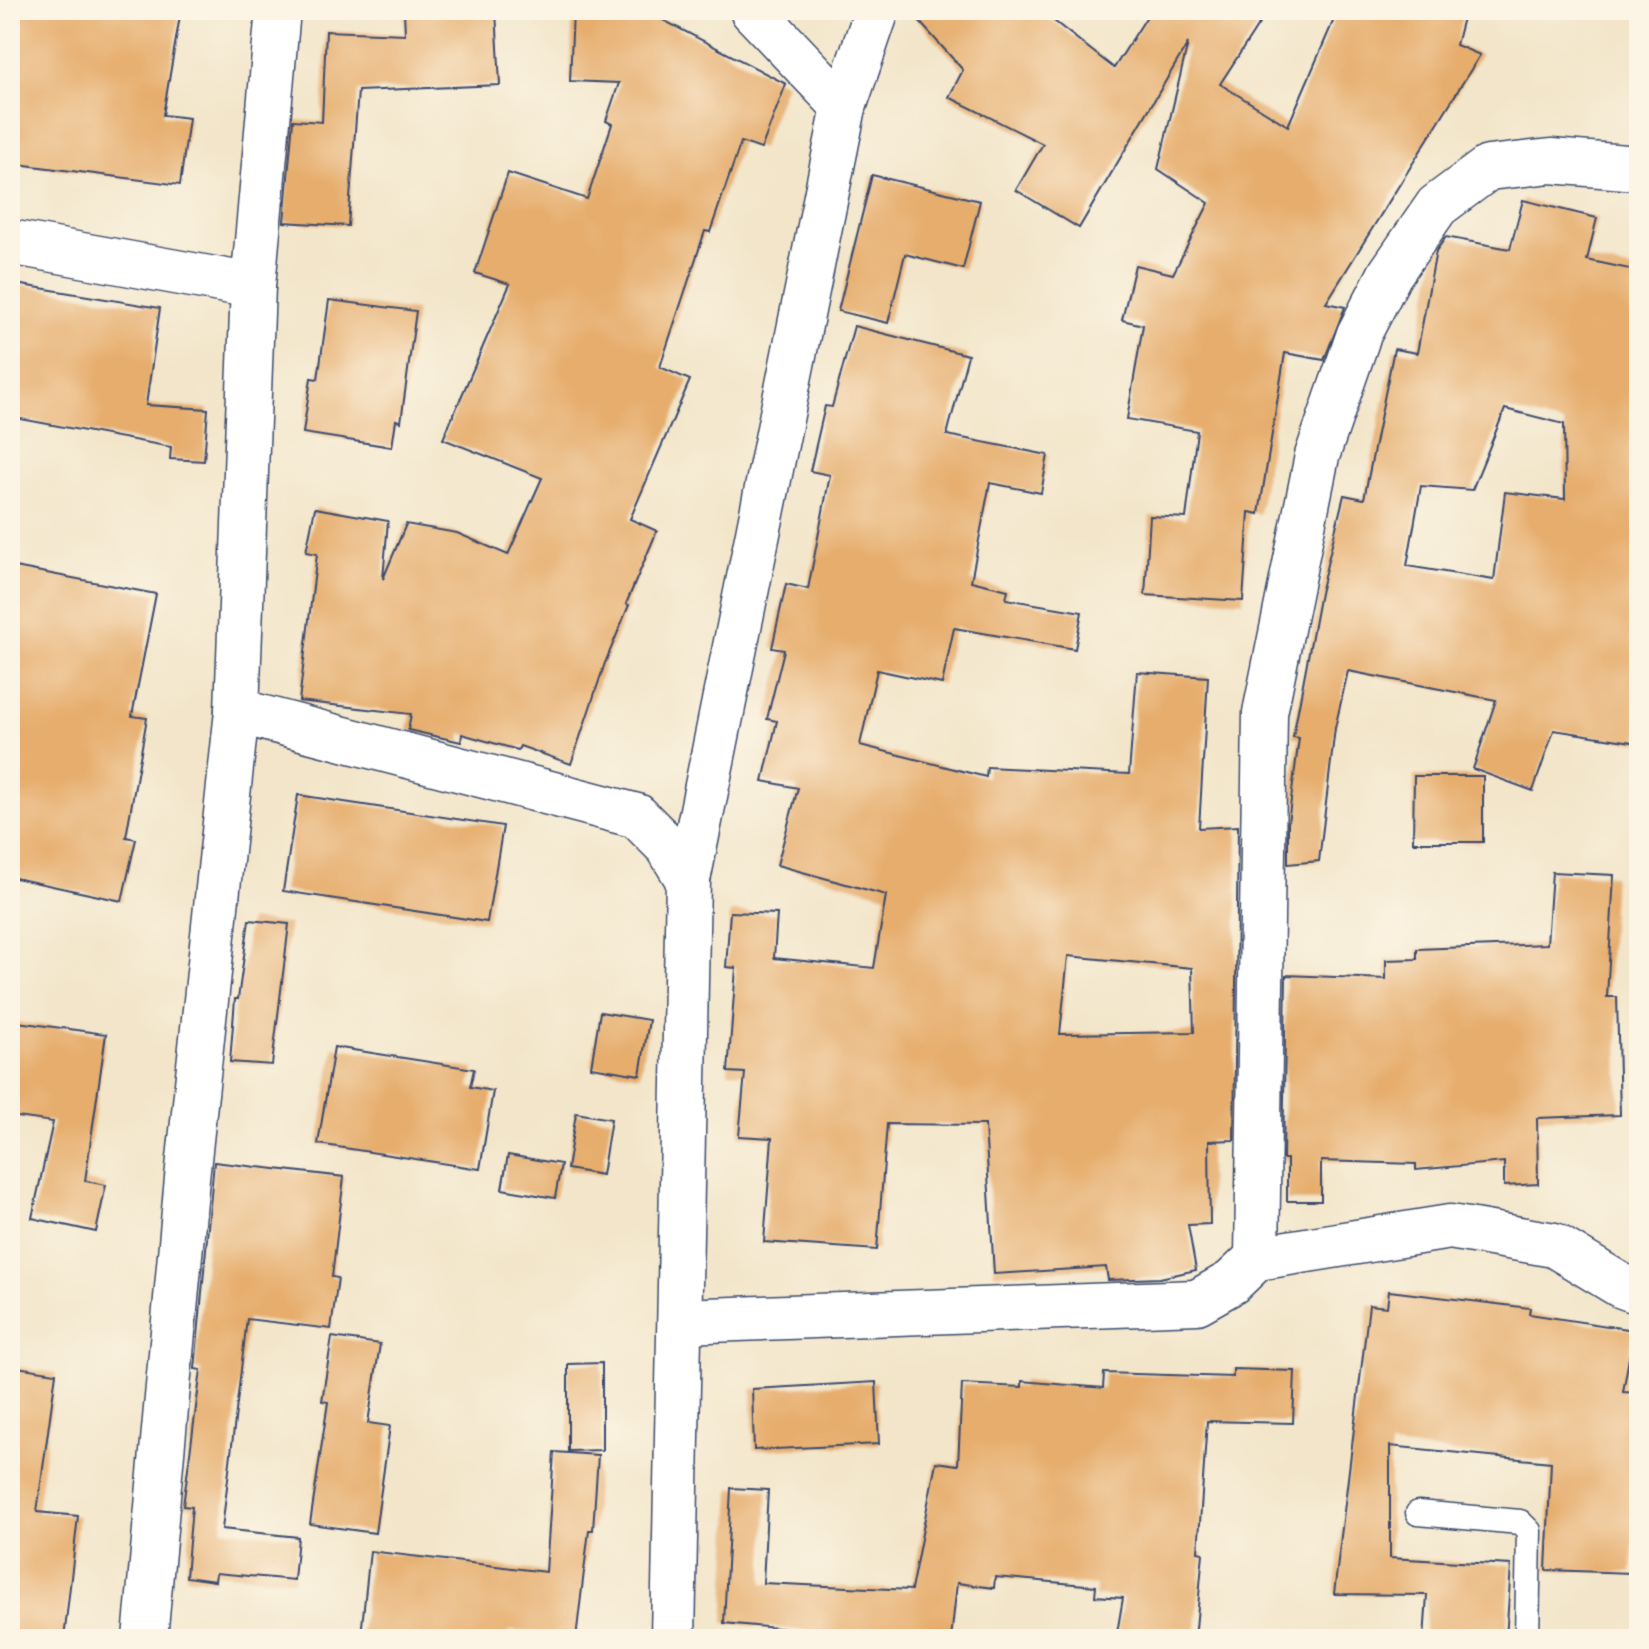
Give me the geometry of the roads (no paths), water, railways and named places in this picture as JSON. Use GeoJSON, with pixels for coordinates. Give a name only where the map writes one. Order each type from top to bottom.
{"type":"FeatureCollection","features":[{"type":"Feature","properties":{"kind":"street"},"geometry":{"type":"LineString","coordinates":[[145,1639],[187,1178],[237,711],[253,286],[278,10]]}},
{"type":"Feature","properties":{"kind":"street"},"geometry":{"type":"LineString","coordinates":[[752,10],[844,107]]}},
{"type":"Feature","properties":{"kind":"street"},"geometry":{"type":"LineString","coordinates":[[673,1639],[688,880],[844,107],[877,10]]}},
{"type":"Feature","properties":{"kind":"street"},"geometry":{"type":"LineString","coordinates":[[1257,1258],[1265,713],[1317,456],[1359,334],[1390,274],[1437,206],[1488,168],[1551,161],[1639,168]]}},
{"type":"Feature","properties":{"kind":"street"},"geometry":{"type":"LineString","coordinates":[[10,242],[253,286]]}},
{"type":"Feature","properties":{"kind":"street"},"geometry":{"type":"LineString","coordinates":[[237,711],[637,816],[668,847],[688,880]]}},
{"type":"Feature","properties":{"kind":"street"},"geometry":{"type":"LineString","coordinates":[[681,1321],[1197,1302],[1232,1282],[1257,1258],[1450,1227],[1554,1245],[1620,1285],[1639,1292]]}},
{"type":"Feature","properties":{"kind":"lane"},"geometry":{"type":"LineString","coordinates":[[1418,1513],[1520,1522],[1529,1531],[1527,1639]]}}]}
